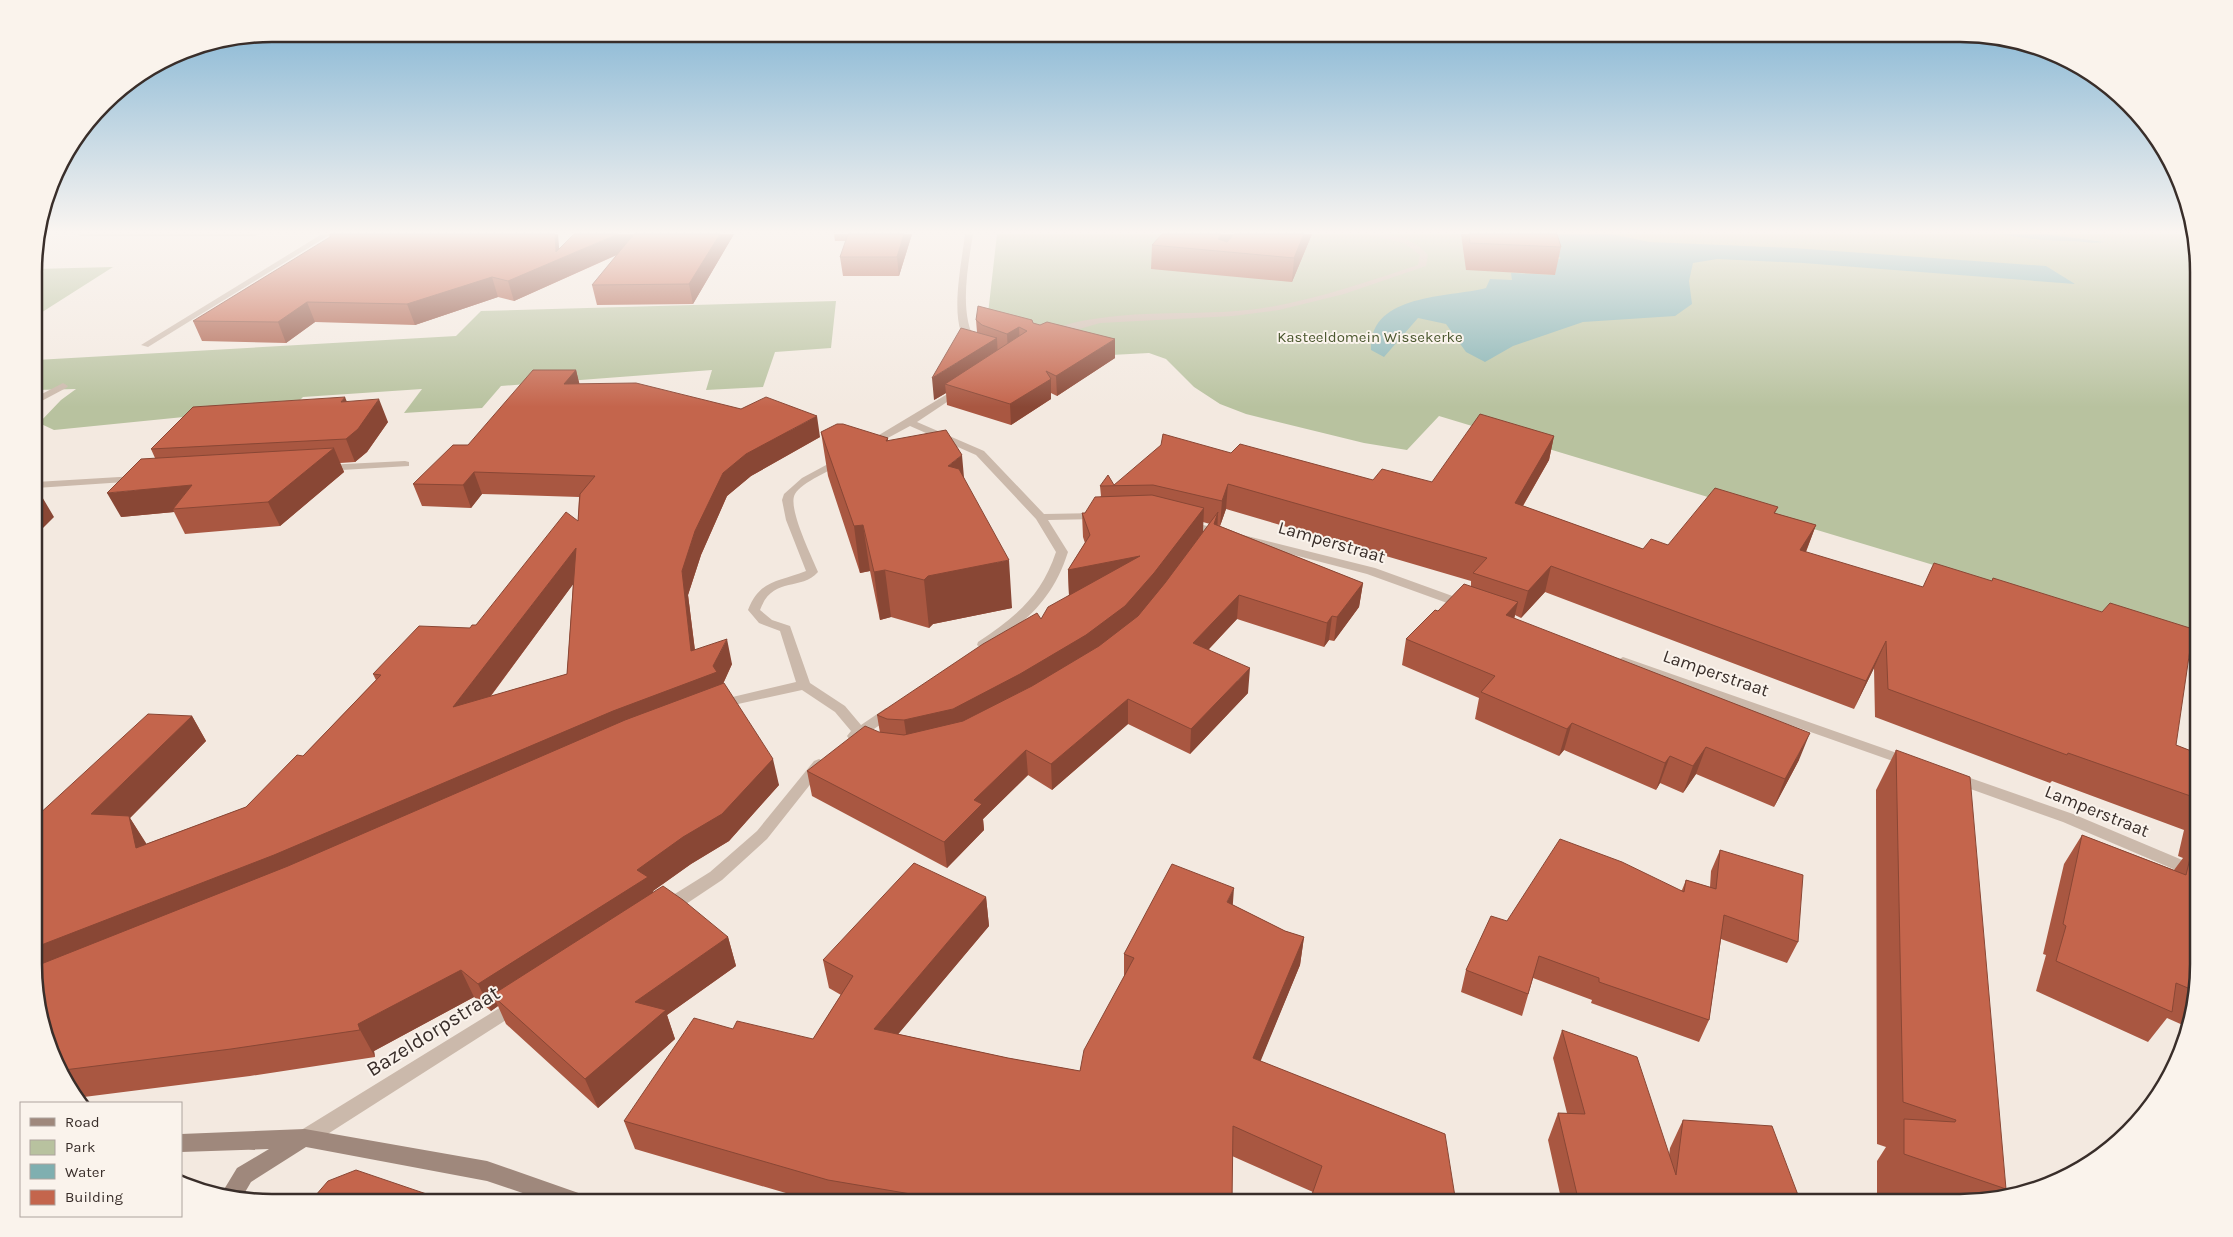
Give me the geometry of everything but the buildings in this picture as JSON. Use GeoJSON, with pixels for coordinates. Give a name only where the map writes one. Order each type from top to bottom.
{"type":"FeatureCollection","features":[{"type":"Feature","properties":{"kind":"main road"},"geometry":{"type":"LineString","coordinates":[[234,1191],[244,1175],[305,1138]]}},
{"type":"Feature","properties":{"kind":"main road"},"geometry":{"type":"LineString","coordinates":[[182,1144],[305,1138],[487,1171],[554,1194]]}},
{"type":"Feature","properties":{"kind":"street"},"geometry":{"type":"LineString","coordinates":[[144,346],[233,292]]}},
{"type":"Feature","properties":{"kind":"street"},"geometry":{"type":"LineString","coordinates":[[964,292],[965,331],[974,345],[983,348]]}},
{"type":"Feature","properties":{"kind":"street"},"geometry":{"type":"LineString","coordinates":[[1046,337],[1069,326],[1101,320],[1202,316],[1257,311],[1321,299],[1343,292]]}},
{"type":"Feature","properties":{"kind":"street"},"geometry":{"type":"LineString","coordinates":[[873,746],[859,733],[840,709],[804,685],[786,629],[768,624],[758,617],[754,610],[762,593],[771,586],[800,578],[812,572],[794,527],[788,504],[788,496],[794,489],[910,422],[968,384]]}},
{"type":"Feature","properties":{"kind":"street"},"geometry":{"type":"LineString","coordinates":[[42,398],[63,386]]}},
{"type":"Feature","properties":{"kind":"street"},"geometry":{"type":"LineString","coordinates":[[910,422],[980,453],[1041,517],[1062,552],[1057,572],[1046,591],[1022,617],[974,651]]}},
{"type":"Feature","properties":{"kind":"street"},"geometry":{"type":"LineString","coordinates":[[315,469],[405,464]]}},
{"type":"Feature","properties":{"kind":"street"},"geometry":{"type":"LineString","coordinates":[[42,485],[146,479]]}},
{"type":"Feature","properties":{"kind":"street"},"geometry":{"type":"LineString","coordinates":[[1041,517],[1115,516]]}},
{"type":"Feature","properties":{"kind":"street","name":"Lamperstraat"},"geometry":{"type":"LineString","coordinates":[[1178,522],[1371,571],[1475,608]]}},
{"type":"Feature","properties":{"kind":"street"},"geometry":{"type":"LineString","coordinates":[[1203,544],[1213,530]]}},
{"type":"Feature","properties":{"kind":"street","name":"Lamperstraat"},"geometry":{"type":"LineString","coordinates":[[1615,658],[1922,766]]}},
{"type":"Feature","properties":{"kind":"street"},"geometry":{"type":"LineString","coordinates":[[701,711],[720,704],[804,685]]}},
{"type":"Feature","properties":{"kind":"street"},"geometry":{"type":"LineString","coordinates":[[657,913],[716,876],[762,835],[819,764],[904,701]]}},
{"type":"Feature","properties":{"kind":"street","name":"Lamperstraat"},"geometry":{"type":"LineString","coordinates":[[1940,773],[2068,818],[2190,870]]}},
{"type":"Feature","properties":{"kind":"street","name":"Bazeldorpstraat"},"geometry":{"type":"LineString","coordinates":[[305,1138],[524,999]]}},
{"type":"Feature","properties":{"kind":"green space"},"geometry":{"type":"Polygon","coordinates":[[[42,292],[74,292],[42,312],[42,292]]]}},
{"type":"Feature","properties":{"kind":"green space","name":"Kasteeldomein Wissekerke"},"geometry":{"type":"Polygon","coordinates":[[[991,292],[2190,292],[2190,642],[1439,416],[1407,450],[1364,443],[1246,414],[1220,404],[1194,387],[1166,359],[1149,353],[1111,355],[988,314],[991,292]]]}},
{"type":"Feature","properties":{"kind":"green space"},"geometry":{"type":"Polygon","coordinates":[[[836,301],[831,348],[775,352],[763,387],[706,390],[712,370],[501,386],[482,408],[404,413],[422,389],[303,397],[294,406],[54,430],[42,424],[42,420],[61,400],[76,389],[42,390],[42,360],[456,336],[481,311],[836,301]]]}},
{"type":"Feature","properties":{"kind":"water"},"geometry":{"type":"Polygon","coordinates":[[[1465,292],[1690,292],[1692,304],[1675,316],[1583,322],[1513,346],[1485,362],[1466,352],[1446,324],[1418,318],[1384,357],[1371,350],[1374,331],[1383,318],[1396,308],[1432,297],[1465,292]]]}}]}
